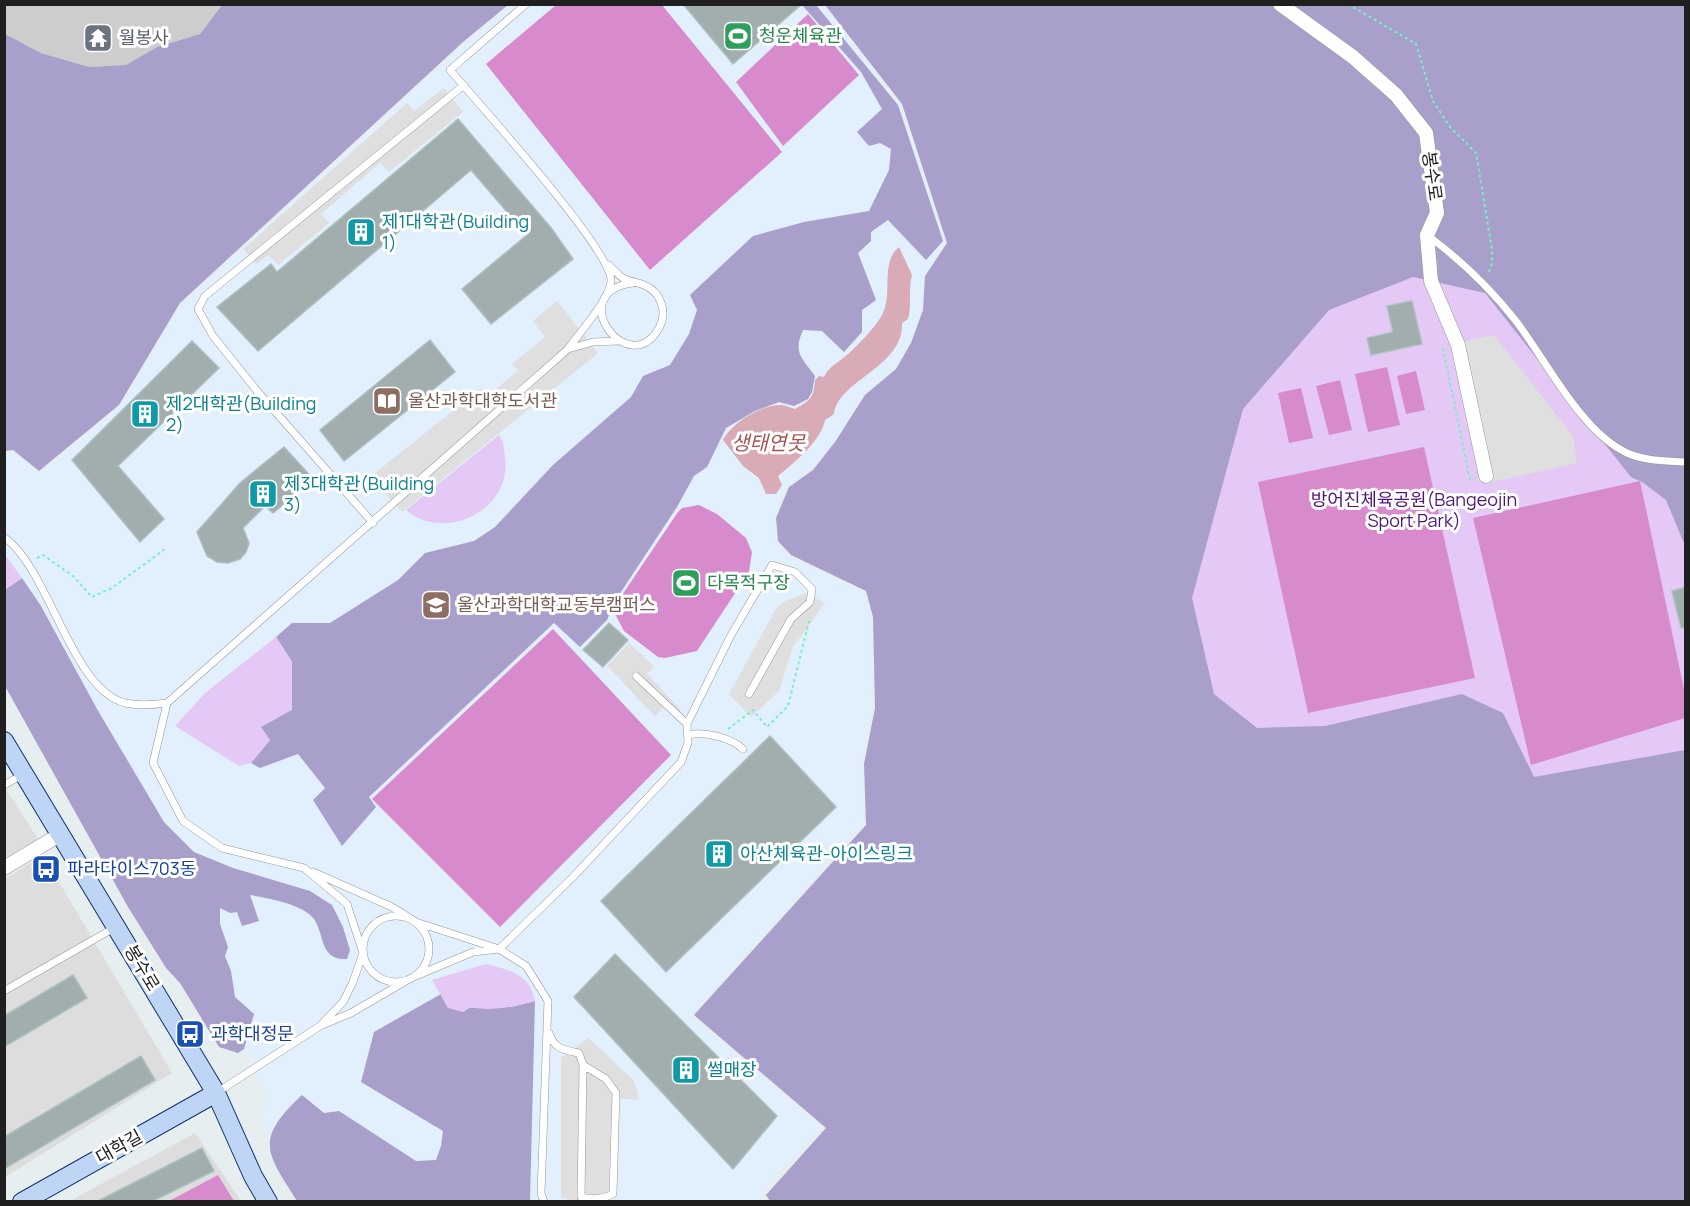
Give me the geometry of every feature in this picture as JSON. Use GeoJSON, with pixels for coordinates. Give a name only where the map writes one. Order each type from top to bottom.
{"type":"FeatureCollection","features":[{"type":"Feature","properties":{"kind":"main road","name":"봉수로"},"geometry":{"type":"LineString","coordinates":[[4,741],[216,1093],[253,1176],[268,1202]]}},
{"type":"Feature","properties":{"kind":"main road","name":"대학길"},"geometry":{"type":"LineString","coordinates":[[22,1202],[216,1093]]}},
{"type":"Feature","properties":{"kind":"street","name":"봉수로"},"geometry":{"type":"LineString","coordinates":[[1280,4],[1353,57],[1396,95],[1426,133],[1437,213],[1427,235],[1431,281],[1458,345],[1486,476]]}},
{"type":"Feature","properties":{"kind":"street"},"geometry":{"type":"LineString","coordinates":[[4,868],[61,834]]}},
{"type":"Feature","properties":{"kind":"lane"},"geometry":{"type":"LineString","coordinates":[[526,4],[450,70],[567,207],[609,265],[621,277],[653,290],[663,308],[660,327],[646,340],[637,344],[619,341],[593,342],[568,349]]}},
{"type":"Feature","properties":{"kind":"lane"},"geometry":{"type":"LineString","coordinates":[[373,523],[258,392],[213,336],[198,309],[205,296],[257,257],[464,86]]}},
{"type":"Feature","properties":{"kind":"lane"},"geometry":{"type":"LineString","coordinates":[[1427,235],[1463,262],[1515,320],[1568,398],[1594,428],[1626,453],[1651,460],[1686,462]]}},
{"type":"Feature","properties":{"kind":"lane"},"geometry":{"type":"LineString","coordinates":[[609,265],[612,282],[602,317],[605,327],[619,341]]}},
{"type":"Feature","properties":{"kind":"lane"},"geometry":{"type":"LineString","coordinates":[[4,537],[14,544],[26,562],[85,668],[100,689],[123,702],[148,705],[166,703],[568,349],[606,297],[623,284],[633,282]]}},
{"type":"Feature","properties":{"kind":"lane"},"geometry":{"type":"LineString","coordinates":[[216,1093],[320,1026],[351,1013],[411,978],[473,952],[499,949],[573,877],[681,762],[688,735],[687,724],[730,637],[772,565],[795,572],[812,590],[810,602],[791,619],[749,694]]}},
{"type":"Feature","properties":{"kind":"lane"},"geometry":{"type":"LineString","coordinates":[[636,676],[687,724]]}},
{"type":"Feature","properties":{"kind":"lane"},"geometry":{"type":"LineString","coordinates":[[166,703],[153,763],[183,821],[222,848],[304,868],[392,907],[416,922],[423,931],[429,951],[420,971],[411,978],[390,981],[380,978],[371,971],[347,904],[304,868]]}},
{"type":"Feature","properties":{"kind":"lane"},"geometry":{"type":"LineString","coordinates":[[688,735],[722,738],[733,741],[743,749]]}},
{"type":"Feature","properties":{"kind":"lane"},"geometry":{"type":"LineString","coordinates":[[4,785],[25,774]]}},
{"type":"Feature","properties":{"kind":"lane"},"geometry":{"type":"LineString","coordinates":[[320,1026],[343,1002],[363,953],[363,942],[375,924],[395,916],[499,949],[526,966],[548,1000],[541,1193],[544,1202]]}},
{"type":"Feature","properties":{"kind":"lane"},"geometry":{"type":"LineString","coordinates":[[4,991],[117,927]]}},
{"type":"Feature","properties":{"kind":"lane"},"geometry":{"type":"LineString","coordinates":[[547,1027],[552,1043],[561,1049],[579,1053],[583,1065],[581,1197],[589,1199],[614,1194],[616,1093],[606,1079],[583,1065]]}},
{"type":"Feature","properties":{"kind":"path"},"geometry":{"type":"LineString","coordinates":[[1348,4],[1416,44],[1433,101],[1450,127],[1476,153],[1492,263],[1484,285]]}},
{"type":"Feature","properties":{"kind":"path"},"geometry":{"type":"LineString","coordinates":[[26,562],[43,555],[55,561],[92,597],[112,588],[165,549]]}},
{"type":"Feature","properties":{"kind":"path"},"geometry":{"type":"LineString","coordinates":[[722,738],[725,732],[753,710],[767,727],[788,706],[810,622],[810,602]]}},
{"type":"Feature","properties":{"kind":"shaded area","name":"월봉사"},"geometry":{"type":"Polygon","coordinates":[[[4,5],[222,5],[200,34],[157,47],[127,65],[89,67],[41,53],[5,34],[4,5]]]}},
{"type":"Feature","properties":{"kind":"shaded area","name":"울산과학대학교동부캠퍼스"},"geometry":{"type":"Polygon","coordinates":[[[512,5],[823,5],[900,105],[946,242],[924,276],[922,311],[910,343],[894,369],[864,395],[835,442],[811,469],[788,486],[774,518],[776,543],[791,557],[864,593],[870,617],[872,708],[862,763],[864,822],[691,1016],[821,1127],[760,1194],[765,1201],[297,1201],[274,1164],[268,1148],[269,1133],[263,1119],[267,1093],[244,1050],[238,1053],[219,1047],[180,983],[166,968],[128,907],[5,686],[4,454],[13,453],[39,473],[120,406],[181,304],[466,42],[512,5]]]}},
{"type":"Feature","properties":{"kind":"shaded area"},"geometry":{"type":"Polygon","coordinates":[[[444,88],[463,112],[389,172],[380,163],[321,214],[329,223],[278,265],[269,255],[256,264],[243,249],[407,103],[414,111],[444,88]]]}},
{"type":"Feature","properties":{"kind":"shaded area"},"geometry":{"type":"Polygon","coordinates":[[[557,301],[598,353],[402,512],[370,477],[482,388],[488,395],[518,371],[512,364],[545,337],[533,321],[557,301]]]}},
{"type":"Feature","properties":{"kind":"shaded area"},"geometry":{"type":"Polygon","coordinates":[[[1494,335],[1573,436],[1577,463],[1483,484],[1457,355],[1466,341],[1494,335]]]}},
{"type":"Feature","properties":{"kind":"shaded area"},"geometry":{"type":"Polygon","coordinates":[[[806,593],[825,603],[793,647],[779,691],[751,717],[729,694],[777,607],[785,601],[806,593]]]}},
{"type":"Feature","properties":{"kind":"shaded area"},"geometry":{"type":"Polygon","coordinates":[[[629,643],[654,666],[647,674],[681,710],[674,717],[664,707],[655,716],[607,666],[629,643]]]}},
{"type":"Feature","properties":{"kind":"shaded area"},"geometry":{"type":"Polygon","coordinates":[[[4,786],[38,839],[5,858],[4,858],[4,786]]]}},
{"type":"Feature","properties":{"kind":"shaded area"},"geometry":{"type":"Polygon","coordinates":[[[43,855],[172,1073],[5,1177],[5,879],[43,855]]]}},
{"type":"Feature","properties":{"kind":"shaded area"},"geometry":{"type":"Polygon","coordinates":[[[589,1038],[633,1080],[638,1092],[638,1100],[612,1098],[608,1201],[571,1201],[561,1197],[561,1058],[589,1038]]]}},
{"type":"Feature","properties":{"kind":"shaded area"},"geometry":{"type":"Polygon","coordinates":[[[195,1133],[241,1201],[68,1202],[195,1133]]]}},
{"type":"Feature","properties":{"kind":"green space"},"geometry":{"type":"Polygon","coordinates":[[[222,5],[508,5],[463,42],[180,303],[119,405],[39,471],[13,450],[5,451],[5,34],[41,53],[89,67],[126,65],[157,47],[200,34],[222,5]]]}},
{"type":"Feature","properties":{"kind":"green space"},"geometry":{"type":"Polygon","coordinates":[[[556,5],[662,5],[782,152],[650,270],[486,64],[556,5]]]}},
{"type":"Feature","properties":{"kind":"green space"},"geometry":{"type":"Polygon","coordinates":[[[802,5],[816,5],[898,105],[943,241],[926,260],[888,220],[871,232],[871,241],[858,253],[876,300],[862,310],[862,332],[844,352],[822,331],[803,330],[799,344],[800,354],[815,376],[808,399],[794,406],[779,402],[755,411],[726,428],[707,467],[694,476],[677,507],[615,601],[607,620],[580,647],[554,623],[369,797],[376,807],[342,846],[313,800],[325,788],[298,754],[260,768],[251,763],[270,740],[260,727],[292,662],[276,637],[292,623],[330,623],[398,580],[425,553],[474,541],[495,527],[553,465],[631,397],[643,376],[670,365],[689,334],[697,310],[690,295],[753,236],[804,222],[869,211],[889,170],[891,149],[880,143],[869,146],[857,132],[882,109],[861,72],[802,5]]]}},
{"type":"Feature","properties":{"kind":"green space"},"geometry":{"type":"Polygon","coordinates":[[[825,5],[1685,5],[1685,1201],[770,1201],[766,1195],[826,1128],[694,1015],[866,825],[864,764],[875,708],[873,617],[866,591],[791,555],[778,541],[776,518],[789,487],[813,470],[835,442],[865,395],[896,369],[911,343],[923,310],[925,276],[947,243],[902,104],[825,5]]]}},
{"type":"Feature","properties":{"kind":"green space"},"geometry":{"type":"Polygon","coordinates":[[[808,14],[859,75],[783,146],[736,82],[808,14]]]}},
{"type":"Feature","properties":{"kind":"green space","name":"방어진체육공원(Bangeojin Sport Park)"},"geometry":{"type":"Polygon","coordinates":[[[1413,277],[1485,293],[1631,477],[1642,482],[1666,500],[1686,548],[1685,750],[1534,777],[1503,713],[1462,694],[1325,726],[1257,728],[1214,694],[1192,598],[1243,409],[1329,310],[1413,277]]]}},
{"type":"Feature","properties":{"kind":"green space"},"geometry":{"type":"Polygon","coordinates":[[[1387,367],[1400,425],[1368,432],[1355,374],[1387,367]]]}},
{"type":"Feature","properties":{"kind":"green space"},"geometry":{"type":"Polygon","coordinates":[[[1416,371],[1425,410],[1406,414],[1397,376],[1416,371]]]}},
{"type":"Feature","properties":{"kind":"green space"},"geometry":{"type":"Polygon","coordinates":[[[1340,380],[1352,430],[1329,435],[1316,386],[1340,380]]]}},
{"type":"Feature","properties":{"kind":"green space"},"geometry":{"type":"Polygon","coordinates":[[[1301,388],[1313,438],[1289,443],[1278,393],[1301,388]]]}},
{"type":"Feature","properties":{"kind":"green space"},"geometry":{"type":"Polygon","coordinates":[[[499,435],[504,448],[505,476],[498,492],[487,506],[473,516],[456,522],[439,523],[421,519],[406,510],[499,435]]]}},
{"type":"Feature","properties":{"kind":"green space"},"geometry":{"type":"Polygon","coordinates":[[[1424,447],[1475,678],[1308,713],[1258,482],[1424,447]]]}},
{"type":"Feature","properties":{"kind":"green space"},"geometry":{"type":"Polygon","coordinates":[[[1640,481],[1685,694],[1685,718],[1531,765],[1473,518],[1640,481]]]}},
{"type":"Feature","properties":{"kind":"green space","name":"다목적구장"},"geometry":{"type":"Polygon","coordinates":[[[699,505],[717,514],[746,538],[752,552],[749,572],[697,651],[665,658],[658,657],[624,631],[614,612],[618,601],[678,512],[682,508],[699,505]]]}},
{"type":"Feature","properties":{"kind":"green space"},"geometry":{"type":"Polygon","coordinates":[[[5,555],[22,578],[4,590],[5,555]]]}},
{"type":"Feature","properties":{"kind":"green space"},"geometry":{"type":"Polygon","coordinates":[[[22,578],[41,606],[97,709],[164,822],[194,852],[233,868],[310,891],[332,905],[343,927],[350,950],[347,959],[331,955],[326,949],[315,920],[296,907],[250,895],[259,921],[242,926],[237,912],[230,913],[220,908],[220,924],[228,947],[225,956],[231,971],[235,997],[254,1014],[244,1049],[238,1053],[219,1047],[180,983],[166,968],[128,907],[5,686],[4,590],[22,578]]]}},
{"type":"Feature","properties":{"kind":"green space"},"geometry":{"type":"Polygon","coordinates":[[[553,629],[671,755],[500,927],[372,799],[553,629]]]}},
{"type":"Feature","properties":{"kind":"green space"},"geometry":{"type":"Polygon","coordinates":[[[276,637],[292,662],[292,710],[261,727],[270,740],[251,763],[239,766],[175,726],[205,693],[276,637]]]}},
{"type":"Feature","properties":{"kind":"green space"},"geometry":{"type":"Polygon","coordinates":[[[486,964],[511,971],[524,979],[535,1001],[495,1009],[471,1007],[463,1012],[448,1008],[432,980],[486,964]]]}},
{"type":"Feature","properties":{"kind":"green space"},"geometry":{"type":"Polygon","coordinates":[[[441,994],[448,1008],[511,1007],[535,1001],[530,1201],[297,1201],[272,1158],[270,1146],[271,1135],[277,1124],[302,1095],[324,1113],[339,1111],[416,1161],[436,1160],[443,1131],[361,1082],[374,1032],[441,994]]]}},
{"type":"Feature","properties":{"kind":"green space"},"geometry":{"type":"Polygon","coordinates":[[[218,1175],[234,1201],[169,1201],[218,1175]]]}},
{"type":"Feature","properties":{"kind":"water","name":"생태연못"},"geometry":{"type":"Polygon","coordinates":[[[899,247],[912,275],[908,319],[902,323],[900,338],[893,351],[838,402],[834,414],[825,420],[823,428],[813,443],[778,476],[782,485],[776,494],[766,494],[759,478],[743,466],[723,440],[740,421],[756,412],[781,405],[795,409],[808,401],[814,391],[815,380],[819,376],[824,377],[831,367],[847,355],[871,330],[883,313],[886,305],[888,269],[893,254],[899,247]]]}},
{"type":"Feature","properties":{"kind":"building","name":"청운체육관"},"geometry":{"type":"Polygon","coordinates":[[[683,4],[802,4],[733,64],[683,4]]]}},
{"type":"Feature","properties":{"kind":"building","name":"제1대학관(Building 1)"},"geometry":{"type":"Polygon","coordinates":[[[458,119],[552,229],[573,259],[491,324],[462,289],[527,235],[471,170],[258,351],[217,307],[271,264],[277,272],[458,119]]]}},
{"type":"Feature","properties":{"kind":"building"},"geometry":{"type":"Polygon","coordinates":[[[1412,301],[1422,344],[1371,355],[1367,338],[1393,332],[1387,306],[1412,301]]]}},
{"type":"Feature","properties":{"kind":"building","name":"울산과학대학도서관"},"geometry":{"type":"Polygon","coordinates":[[[430,340],[455,372],[344,461],[320,430],[430,340]]]}},
{"type":"Feature","properties":{"kind":"building","name":"제2대학관(Building 2)"},"geometry":{"type":"Polygon","coordinates":[[[192,341],[219,368],[118,466],[164,519],[140,542],[72,460],[192,341]]]}},
{"type":"Feature","properties":{"kind":"building","name":"제3대학관(Building 3)"},"geometry":{"type":"Polygon","coordinates":[[[284,447],[314,480],[273,513],[265,506],[243,528],[249,543],[240,559],[228,563],[217,562],[207,556],[197,532],[240,483],[284,447]]]}},
{"type":"Feature","properties":{"kind":"building"},"geometry":{"type":"Polygon","coordinates":[[[1686,587],[1686,628],[1681,628],[1672,591],[1686,587]]]}},
{"type":"Feature","properties":{"kind":"building"},"geometry":{"type":"Polygon","coordinates":[[[609,623],[628,640],[603,667],[583,650],[609,623]]]}},
{"type":"Feature","properties":{"kind":"building","name":"아산체육관-아이스링크"},"geometry":{"type":"Polygon","coordinates":[[[770,736],[836,807],[666,972],[601,901],[770,736]]]}},
{"type":"Feature","properties":{"kind":"building","name":"썰매장"},"geometry":{"type":"Polygon","coordinates":[[[615,954],[777,1116],[733,1169],[574,997],[615,954]]]}},
{"type":"Feature","properties":{"kind":"building"},"geometry":{"type":"Polygon","coordinates":[[[73,975],[87,998],[4,1047],[4,1016],[73,975]]]}},
{"type":"Feature","properties":{"kind":"building"},"geometry":{"type":"Polygon","coordinates":[[[141,1056],[155,1080],[4,1169],[4,1137],[141,1056]]]}},
{"type":"Feature","properties":{"kind":"building"},"geometry":{"type":"Polygon","coordinates":[[[202,1148],[214,1171],[151,1202],[96,1202],[202,1148]]]}},
{"type":"Feature","properties":{"kind":"place","name":"청운체육관"},"geometry":{"type":"Point","coordinates":[738,36]}},
{"type":"Feature","properties":{"kind":"place","name":"월봉사"},"geometry":{"type":"Point","coordinates":[98,38]}},
{"type":"Feature","properties":{"kind":"place","name":"제1대학관(Building 1)"},"geometry":{"type":"Point","coordinates":[361,232]}},
{"type":"Feature","properties":{"kind":"place","name":"울산과학대학도서관"},"geometry":{"type":"Point","coordinates":[387,401]}},
{"type":"Feature","properties":{"kind":"place","name":"제2대학관(Building 2)"},"geometry":{"type":"Point","coordinates":[145,414]}},
{"type":"Feature","properties":{"kind":"place","name":"제3대학관(Building 3)"},"geometry":{"type":"Point","coordinates":[263,494]}},
{"type":"Feature","properties":{"kind":"place","name":"다목적구장"},"geometry":{"type":"Point","coordinates":[686,583]}},
{"type":"Feature","properties":{"kind":"place","name":"울산과학대학교동부캠퍼스"},"geometry":{"type":"Point","coordinates":[436,605]}},
{"type":"Feature","properties":{"kind":"place","name":"아산체육관-아이스링크"},"geometry":{"type":"Point","coordinates":[719,854]}},
{"type":"Feature","properties":{"kind":"place","name":"파라다이스703동"},"geometry":{"type":"Point","coordinates":[46,869]}},
{"type":"Feature","properties":{"kind":"place","name":"과학대정문"},"geometry":{"type":"Point","coordinates":[190,1034]}},
{"type":"Feature","properties":{"kind":"place","name":"썰매장"},"geometry":{"type":"Point","coordinates":[686,1070]}}]}
